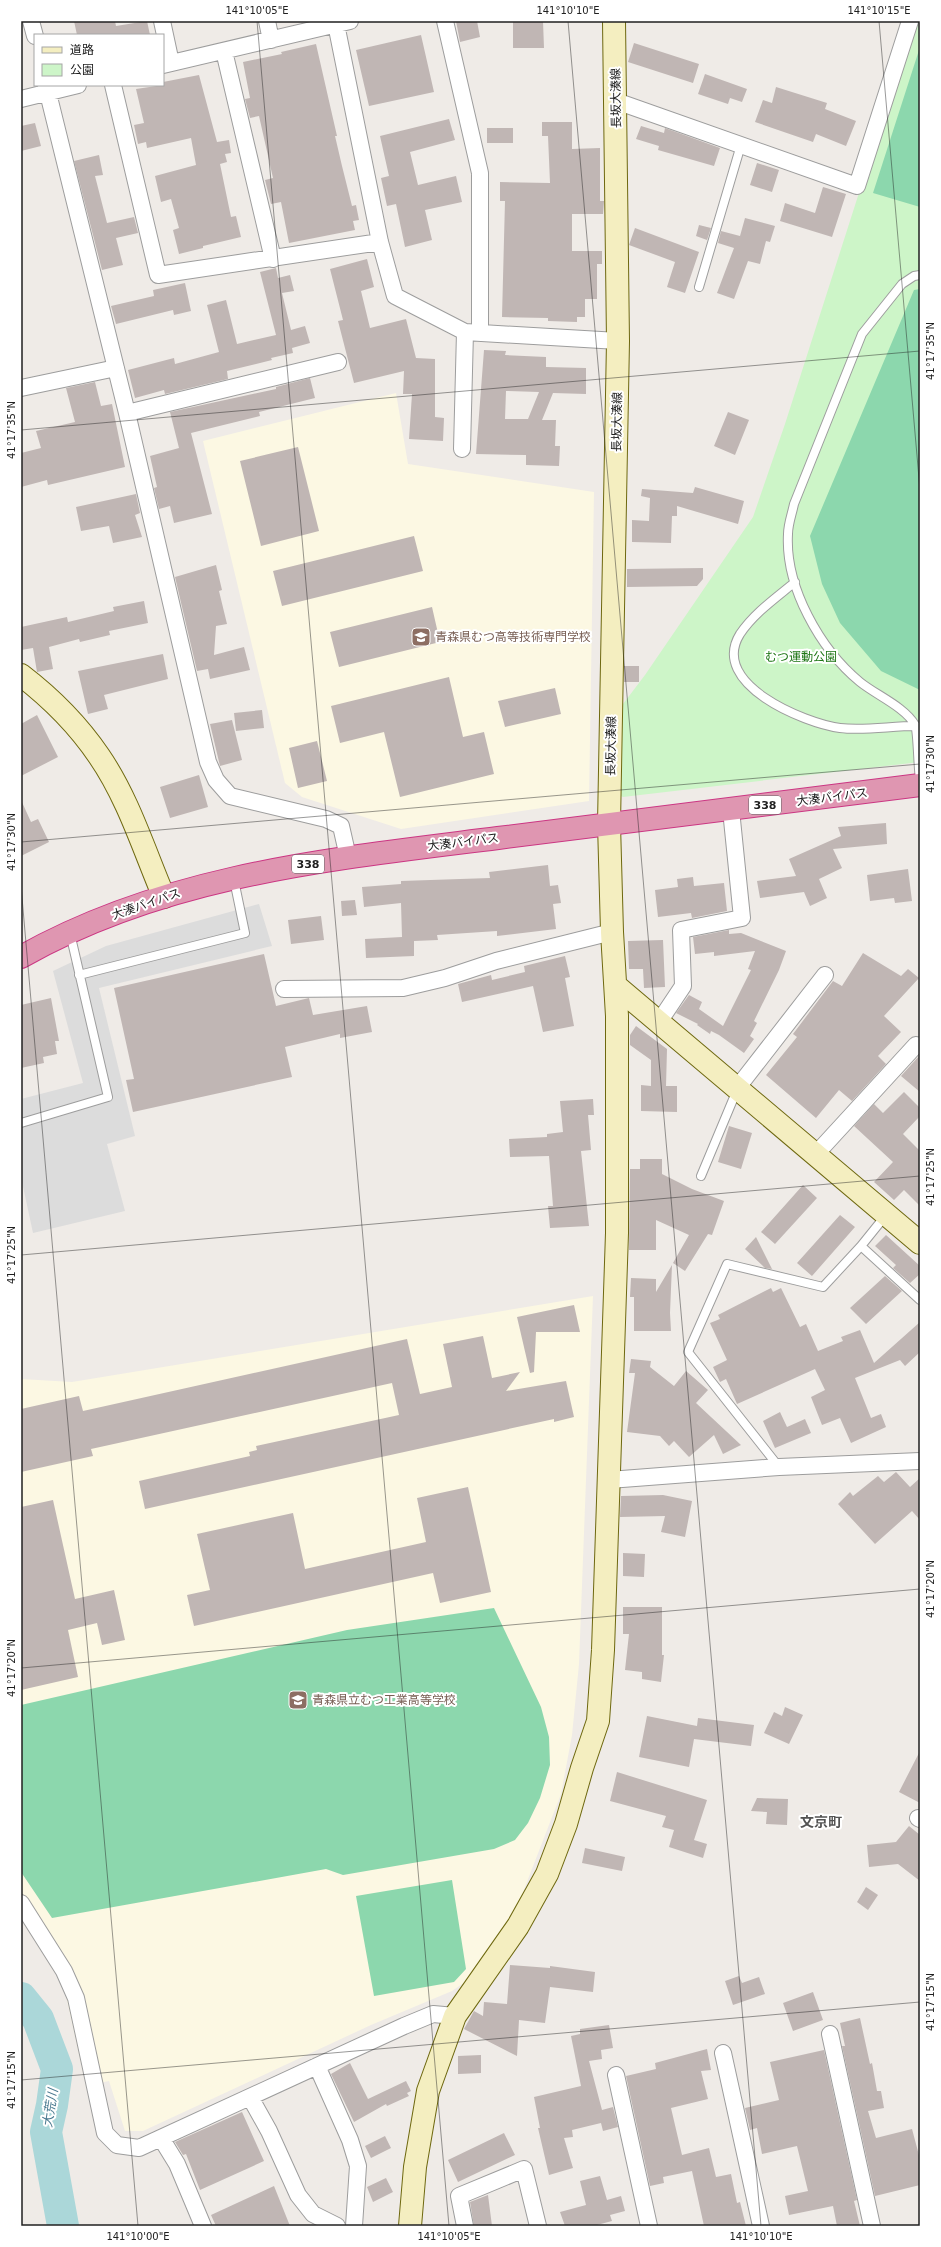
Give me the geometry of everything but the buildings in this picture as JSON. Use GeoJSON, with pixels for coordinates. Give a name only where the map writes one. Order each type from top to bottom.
{"type":"FeatureCollection","features":[{"type":"Feature","properties":{"kind":"highway","name":"大湊バイパス"},"geometry":{"type":"LineString","coordinates":[[21,957],[70,933],[138,905],[233,877],[348,857],[731,810],[920,785]]}},
{"type":"Feature","properties":{"kind":"street"},"geometry":{"type":"LineString","coordinates":[[32,21],[35,34]]}},
{"type":"Feature","properties":{"kind":"street"},"geometry":{"type":"LineString","coordinates":[[162,21],[164,34]]}},
{"type":"Feature","properties":{"kind":"street"},"geometry":{"type":"LineString","coordinates":[[267,21],[271,40]]}},
{"type":"Feature","properties":{"kind":"street"},"geometry":{"type":"LineString","coordinates":[[445,21],[480,173],[473,333],[462,449]]}},
{"type":"Feature","properties":{"kind":"street","name":"長坂大湊線"},"geometry":{"type":"LineString","coordinates":[[410,2226],[415,2167],[428,2091],[455,2016],[518,1926],[547,1874],[566,1824],[582,1768],[598,1721],[603,1650],[618,1233],[616,986],[612,932],[609,824],[618,341],[614,21]]}},
{"type":"Feature","properties":{"kind":"street"},"geometry":{"type":"LineString","coordinates":[[616,101],[857,186],[910,21]]}},
{"type":"Feature","properties":{"kind":"street"},"geometry":{"type":"LineString","coordinates":[[164,38],[167,64],[343,23],[380,242],[394,296],[473,333],[618,341]]}},
{"type":"Feature","properties":{"kind":"street"},"geometry":{"type":"LineString","coordinates":[[224,51],[273,259]]}},
{"type":"Feature","properties":{"kind":"street"},"geometry":{"type":"LineString","coordinates":[[21,98],[47,89],[70,86]]}},
{"type":"Feature","properties":{"kind":"street"},"geometry":{"type":"LineString","coordinates":[[113,86],[158,275],[380,242]]}},
{"type":"Feature","properties":{"kind":"street"},"geometry":{"type":"LineString","coordinates":[[47,89],[127,413],[208,762],[216,780],[230,796],[326,819],[341,826],[348,857]]}},
{"type":"Feature","properties":{"kind":"street"},"geometry":{"type":"LineString","coordinates":[[127,413],[338,362]]}},
{"type":"Feature","properties":{"kind":"street"},"geometry":{"type":"LineString","coordinates":[[21,388],[116,368]]}},
{"type":"Feature","properties":{"kind":"street"},"geometry":{"type":"LineString","coordinates":[[21,675],[54,702],[77,727],[100,757],[122,798],[164,897]]}},
{"type":"Feature","properties":{"kind":"street"},"geometry":{"type":"LineString","coordinates":[[658,1022],[683,986],[681,930],[742,918],[731,810]]}},
{"type":"Feature","properties":{"kind":"street"},"geometry":{"type":"LineString","coordinates":[[284,989],[403,988],[445,978],[496,961],[612,932]]}},
{"type":"Feature","properties":{"kind":"street"},"geometry":{"type":"LineString","coordinates":[[738,1087],[825,975]]}},
{"type":"Feature","properties":{"kind":"street"},"geometry":{"type":"LineString","coordinates":[[616,986],[738,1087],[886,1214],[917,1236]]}},
{"type":"Feature","properties":{"kind":"street"},"geometry":{"type":"LineString","coordinates":[[816,1154],[916,1045]]}},
{"type":"Feature","properties":{"kind":"street"},"geometry":{"type":"LineString","coordinates":[[609,1480],[779,1467],[920,1461]]}},
{"type":"Feature","properties":{"kind":"street"},"geometry":{"type":"LineString","coordinates":[[21,1903],[64,1971],[76,1998],[106,2133],[117,2145],[139,2148],[250,2096],[433,2014],[455,2016]]}},
{"type":"Feature","properties":{"kind":"street"},"geometry":{"type":"LineString","coordinates":[[830,2034],[872,2226]]}},
{"type":"Feature","properties":{"kind":"street"},"geometry":{"type":"LineString","coordinates":[[723,2053],[760,2226]]}},
{"type":"Feature","properties":{"kind":"street"},"geometry":{"type":"LineString","coordinates":[[317,2066],[350,2140],[358,2166],[354,2226]]}},
{"type":"Feature","properties":{"kind":"street"},"geometry":{"type":"LineString","coordinates":[[616,2075],[649,2226]]}},
{"type":"Feature","properties":{"kind":"street"},"geometry":{"type":"LineString","coordinates":[[250,2096],[269,2130],[298,2195],[313,2214],[337,2226]]}},
{"type":"Feature","properties":{"kind":"street"},"geometry":{"type":"LineString","coordinates":[[161,2138],[177,2164],[203,2226]]}},
{"type":"Feature","properties":{"kind":"street"},"geometry":{"type":"LineString","coordinates":[[466,2226],[458,2196],[524,2169],[538,2226]]}},
{"type":"Feature","properties":{"kind":"lane"},"geometry":{"type":"LineString","coordinates":[[699,287],[741,145]]}},
{"type":"Feature","properties":{"kind":"lane"},"geometry":{"type":"LineString","coordinates":[[920,275],[914,276],[902,284],[862,334],[794,504],[788,534],[790,562],[795,582],[801,599],[818,634],[836,658],[860,682],[904,712],[916,726],[920,779]]}},
{"type":"Feature","properties":{"kind":"lane"},"geometry":{"type":"LineString","coordinates":[[795,582],[759,612],[740,634],[735,653],[738,670],[748,683],[766,700],[791,714],[818,724],[841,728],[916,726]]}},
{"type":"Feature","properties":{"kind":"lane"},"geometry":{"type":"LineString","coordinates":[[79,975],[245,933],[233,877]]}},
{"type":"Feature","properties":{"kind":"lane"},"geometry":{"type":"LineString","coordinates":[[21,1123],[108,1097],[70,933]]}},
{"type":"Feature","properties":{"kind":"lane"},"geometry":{"type":"LineString","coordinates":[[701,1176],[738,1087]]}},
{"type":"Feature","properties":{"kind":"lane"},"geometry":{"type":"LineString","coordinates":[[779,1467],[688,1352],[727,1264],[823,1287],[861,1246],[886,1214]]}},
{"type":"Feature","properties":{"kind":"lane"},"geometry":{"type":"LineString","coordinates":[[861,1246],[920,1300]]}},
{"type":"Feature","properties":{"kind":"shaded area","name":"青森県むつ高等技術専門学校"},"geometry":{"type":"Polygon","coordinates":[[[396,393],[408,464],[594,492],[589,801],[401,829],[302,797],[285,783],[203,441],[396,393]]]}},
{"type":"Feature","properties":{"kind":"shaded area"},"geometry":{"type":"Polygon","coordinates":[[[259,904],[272,946],[99,988],[135,1136],[107,1144],[125,1211],[33,1233],[21,1177],[21,1099],[83,1083],[53,971],[106,946],[259,904]]]}},
{"type":"Feature","properties":{"kind":"shaded area","name":"青森県立むつ工業高等学校"},"geometry":{"type":"Polygon","coordinates":[[[593,1296],[579,1664],[572,1735],[561,1794],[518,1905],[495,1943],[465,1982],[452,1991],[371,2025],[143,2131],[125,2131],[109,2081],[86,2086],[64,1987],[21,1919],[21,1379],[72,1382],[593,1296]]]}},
{"type":"Feature","properties":{"kind":"green space","name":"むつ運動公園"},"geometry":{"type":"Polygon","coordinates":[[[914,21],[920,21],[920,762],[623,797],[615,793],[623,704],[645,675],[753,517],[785,424],[914,21]]]}},
{"type":"Feature","properties":{"kind":"green space"},"geometry":{"type":"Polygon","coordinates":[[[920,47],[920,207],[873,193],[920,47]]]}},
{"type":"Feature","properties":{"kind":"green space"},"geometry":{"type":"Polygon","coordinates":[[[920,289],[920,690],[881,671],[840,623],[822,584],[810,536],[914,290],[920,289]]]}},
{"type":"Feature","properties":{"kind":"green space"},"geometry":{"type":"Polygon","coordinates":[[[494,1608],[541,1707],[549,1737],[550,1765],[540,1798],[528,1823],[515,1840],[494,1849],[343,1875],[326,1869],[52,1918],[21,1872],[21,1705],[347,1630],[494,1608]]]}},
{"type":"Feature","properties":{"kind":"green space"},"geometry":{"type":"Polygon","coordinates":[[[452,1880],[466,1969],[454,1982],[374,1996],[356,1896],[452,1880]]]}},
{"type":"Feature","properties":{"kind":"waterway","name":"大荒川"},"geometry":{"type":"LineString","coordinates":[[21,1998],[38,2019],[57,2069],[52,2105],[46,2132],[63,2226]]}},
{"type":"Feature","properties":{"kind":"place","name":"青森県むつ高等技術専門学校"},"geometry":{"type":"Point","coordinates":[421,637]}},
{"type":"Feature","properties":{"kind":"place","name":"青森県立むつ工業高等学校"},"geometry":{"type":"Point","coordinates":[298,1700]}},
{"type":"Feature","properties":{"kind":"district","name":"文京町"},"geometry":{"type":"Point","coordinates":[821,1822]}}]}
